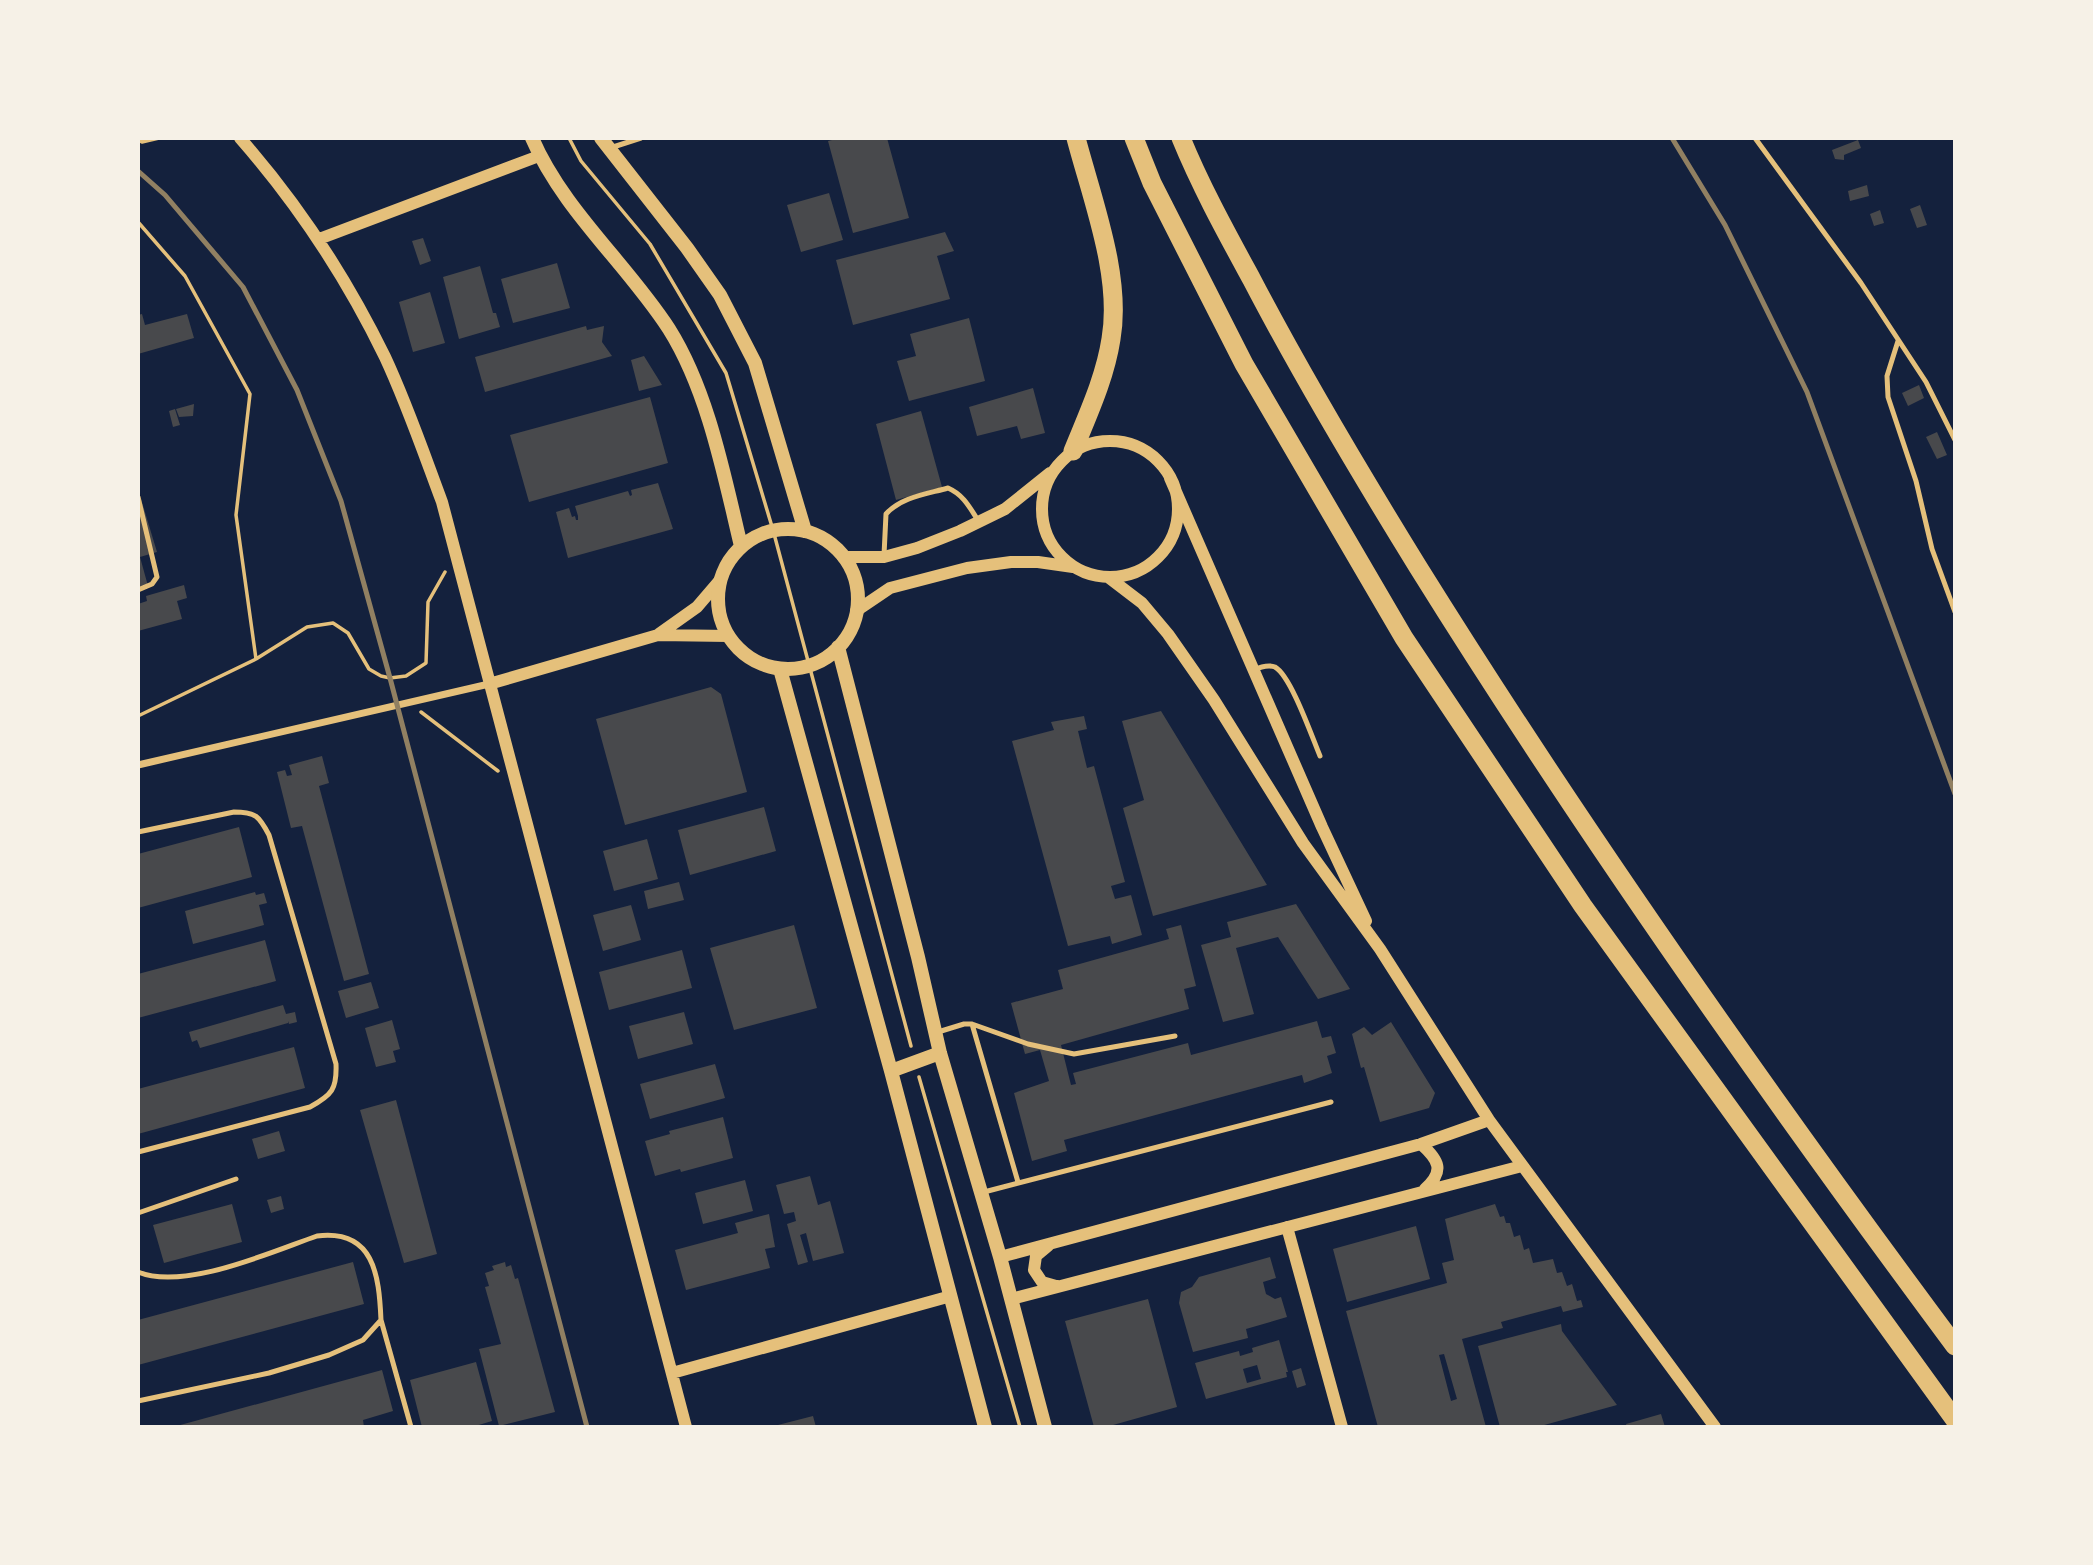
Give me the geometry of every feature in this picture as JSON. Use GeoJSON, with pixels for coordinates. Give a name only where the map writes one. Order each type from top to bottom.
{"type":"FeatureCollection","features":[{"type":"Feature","properties":{"kind":"highway"},"geometry":{"type":"LineString","coordinates":[[1073,451],[1101,383],[1112,337],[1113,295],[1104,242],[1076,138]]}},
{"type":"Feature","properties":{"kind":"highway"},"geometry":{"type":"LineString","coordinates":[[1134,138],[1152,183],[1244,365],[1404,638],[1583,906],[1955,1420]]}},
{"type":"Feature","properties":{"kind":"highway"},"geometry":{"type":"LineString","coordinates":[[1181,138],[1232,244],[1280,334],[1372,493],[1450,618],[1606,856],[1955,1346]]}},
{"type":"Feature","properties":{"kind":"main road"},"geometry":{"type":"LineString","coordinates":[[532,138],[539,156],[569,199],[669,330],[688,367],[702,402],[723,471],[741,546]]}},
{"type":"Feature","properties":{"kind":"main road"},"geometry":{"type":"LineString","coordinates":[[604,144],[687,248],[720,295],[732,318],[755,363],[805,531]]}},
{"type":"Feature","properties":{"kind":"main road"},"geometry":{"type":"LineString","coordinates":[[773,530],[805,531],[827,541],[844,556],[853,574],[857,592],[856,611],[850,631],[838,648],[810,666],[780,668],[760,663],[742,652],[729,636],[721,618],[718,599],[721,579],[729,561],[741,546],[756,536],[773,530]]}},
{"type":"Feature","properties":{"kind":"main road"},"geometry":{"type":"LineString","coordinates":[[838,648],[918,957],[940,1053],[1000,1257],[1045,1427]]}},
{"type":"Feature","properties":{"kind":"main road"},"geometry":{"type":"LineString","coordinates":[[780,668],[891,1070],[985,1427]]}},
{"type":"Feature","properties":{"kind":"main road"},"geometry":{"type":"LineString","coordinates":[[891,1070],[940,1053]]}},
{"type":"Feature","properties":{"kind":"street"},"geometry":{"type":"LineString","coordinates":[[240,138],[319,239],[385,357],[442,502],[686,1427]]}},
{"type":"Feature","properties":{"kind":"street"},"geometry":{"type":"LineString","coordinates":[[319,239],[539,156]]}},
{"type":"Feature","properties":{"kind":"street"},"geometry":{"type":"LineString","coordinates":[[844,556],[884,557],[917,548],[979,522],[1005,509],[1073,451],[1094,442],[1117,441],[1139,447],[1157,460],[1170,478],[1322,827],[1380,949]]}},
{"type":"Feature","properties":{"kind":"street"},"geometry":{"type":"LineString","coordinates":[[1055,468],[1045,488],[1042,510],[1046,532],[1057,552],[1074,567]]}},
{"type":"Feature","properties":{"kind":"street"},"geometry":{"type":"LineString","coordinates":[[856,611],[890,588],[967,568],[1011,562],[1038,562],[1074,567],[1090,574],[1108,577],[1131,574],[1152,563],[1167,545],[1176,524],[1177,500],[1170,478]]}},
{"type":"Feature","properties":{"kind":"street"},"geometry":{"type":"LineString","coordinates":[[1108,577],[1142,603],[1168,634],[1214,701],[1303,843],[1380,949],[1489,1120],[1715,1427]]}},
{"type":"Feature","properties":{"kind":"street"},"geometry":{"type":"LineString","coordinates":[[658,635],[697,607],[721,579]]}},
{"type":"Feature","properties":{"kind":"street"},"geometry":{"type":"LineString","coordinates":[[138,765],[489,684],[658,635],[729,636]]}},
{"type":"Feature","properties":{"kind":"street"},"geometry":{"type":"LineString","coordinates":[[1000,1257],[1420,1144],[1489,1120]]}},
{"type":"Feature","properties":{"kind":"street"},"geometry":{"type":"LineString","coordinates":[[1420,1144],[1433,1155],[1438,1166],[1435,1180],[1422,1192]]}},
{"type":"Feature","properties":{"kind":"street"},"geometry":{"type":"LineString","coordinates":[[1011,1299],[1522,1166]]}},
{"type":"Feature","properties":{"kind":"street"},"geometry":{"type":"LineString","coordinates":[[1287,1227],[1342,1427]]}},
{"type":"Feature","properties":{"kind":"street"},"geometry":{"type":"LineString","coordinates":[[1054,1242],[1036,1256],[1034,1270],[1042,1282],[1057,1287]]}},
{"type":"Feature","properties":{"kind":"street"},"geometry":{"type":"LineString","coordinates":[[672,1373],[951,1296]]}},
{"type":"Feature","properties":{"kind":"lane"},"geometry":{"type":"LineString","coordinates":[[604,144],[641,138]]}},
{"type":"Feature","properties":{"kind":"lane"},"geometry":{"type":"LineString","coordinates":[[1755,138],[1861,283],[1926,382],[1955,440]]}},
{"type":"Feature","properties":{"kind":"lane"},"geometry":{"type":"LineString","coordinates":[[1898,341],[1887,376],[1888,397],[1916,481],[1932,549],[1955,612]]}},
{"type":"Feature","properties":{"kind":"lane"},"geometry":{"type":"LineString","coordinates":[[884,557],[886,514],[893,506],[906,500],[948,488],[958,492],[966,500],[979,522]]}},
{"type":"Feature","properties":{"kind":"lane"},"geometry":{"type":"LineString","coordinates":[[138,497],[157,577],[152,584],[138,590]]}},
{"type":"Feature","properties":{"kind":"lane"},"geometry":{"type":"LineString","coordinates":[[1253,670],[1266,666],[1274,667],[1286,678],[1320,756]]}},
{"type":"Feature","properties":{"kind":"lane"},"geometry":{"type":"LineString","coordinates":[[138,832],[234,812],[247,812],[259,818],[272,848],[336,1064],[337,1079],[327,1097],[310,1107],[138,1152]]}},
{"type":"Feature","properties":{"kind":"lane"},"geometry":{"type":"LineString","coordinates":[[935,1033],[972,1024],[1028,1044],[1074,1054],[1175,1037]]}},
{"type":"Feature","properties":{"kind":"lane"},"geometry":{"type":"LineString","coordinates":[[972,1024],[1018,1182]]}},
{"type":"Feature","properties":{"kind":"lane"},"geometry":{"type":"LineString","coordinates":[[981,1193],[1331,1101]]}},
{"type":"Feature","properties":{"kind":"lane"},"geometry":{"type":"LineString","coordinates":[[138,1213],[236,1179]]}},
{"type":"Feature","properties":{"kind":"lane"},"geometry":{"type":"LineString","coordinates":[[138,1272],[149,1276],[210,1272],[317,1236],[334,1234],[349,1237],[367,1252],[380,1282],[381,1320],[411,1427]]}},
{"type":"Feature","properties":{"kind":"lane"},"geometry":{"type":"LineString","coordinates":[[138,1401],[269,1373],[329,1355],[363,1340],[381,1320]]}},
{"type":"Feature","properties":{"kind":"path"},"geometry":{"type":"LineString","coordinates":[[138,139],[142,142],[159,138]]}},
{"type":"Feature","properties":{"kind":"path"},"geometry":{"type":"LineString","coordinates":[[569,138],[581,162],[650,244],[726,373],[773,530],[915,1062],[1020,1427]]}},
{"type":"Feature","properties":{"kind":"path"},"geometry":{"type":"LineString","coordinates":[[138,222],[185,276],[250,394],[236,515],[256,659]]}},
{"type":"Feature","properties":{"kind":"path"},"geometry":{"type":"LineString","coordinates":[[138,229],[145,227]]}},
{"type":"Feature","properties":{"kind":"path"},"geometry":{"type":"LineString","coordinates":[[138,716],[256,659],[307,627],[333,623],[348,634],[369,669],[390,678],[406,676],[426,663],[428,602],[455,554]]}},
{"type":"Feature","properties":{"kind":"path"},"geometry":{"type":"LineString","coordinates":[[408,702],[516,785]]}},
{"type":"Feature","properties":{"kind":"building"},"geometry":{"type":"Polygon","coordinates":[[[840,138],[887,138],[909,218],[853,233],[828,141],[840,138]]]}},
{"type":"Feature","properties":{"kind":"building"},"geometry":{"type":"Polygon","coordinates":[[[1858,140],[1861,148],[1844,155],[1844,160],[1835,159],[1832,150],[1858,140]]]}},
{"type":"Feature","properties":{"kind":"building"},"geometry":{"type":"Polygon","coordinates":[[[1867,185],[1869,196],[1850,201],[1848,191],[1867,185]]]}},
{"type":"Feature","properties":{"kind":"building"},"geometry":{"type":"Polygon","coordinates":[[[829,193],[843,240],[801,252],[787,205],[829,193]]]}},
{"type":"Feature","properties":{"kind":"building"},"geometry":{"type":"Polygon","coordinates":[[[1920,205],[1927,225],[1917,228],[1910,209],[1920,205]]]}},
{"type":"Feature","properties":{"kind":"building"},"geometry":{"type":"Polygon","coordinates":[[[1880,210],[1884,223],[1874,226],[1870,214],[1880,210]]]}},
{"type":"Feature","properties":{"kind":"building"},"geometry":{"type":"Polygon","coordinates":[[[945,232],[954,251],[937,256],[950,299],[853,325],[836,260],[945,232]]]}},
{"type":"Feature","properties":{"kind":"building"},"geometry":{"type":"Polygon","coordinates":[[[423,238],[431,261],[420,265],[412,241],[423,238]]]}},
{"type":"Feature","properties":{"kind":"building"},"geometry":{"type":"Polygon","coordinates":[[[557,263],[570,308],[513,323],[501,279],[557,263]]]}},
{"type":"Feature","properties":{"kind":"building"},"geometry":{"type":"Polygon","coordinates":[[[480,266],[493,313],[496,313],[500,327],[459,339],[443,277],[480,266]]]}},
{"type":"Feature","properties":{"kind":"building"},"geometry":{"type":"Polygon","coordinates":[[[430,292],[445,343],[413,352],[399,302],[430,292]]]}},
{"type":"Feature","properties":{"kind":"building"},"geometry":{"type":"Polygon","coordinates":[[[142,314],[145,325],[187,314],[194,338],[138,354],[138,315],[142,314]]]}},
{"type":"Feature","properties":{"kind":"building"},"geometry":{"type":"Polygon","coordinates":[[[969,318],[985,381],[909,401],[897,361],[916,356],[910,334],[969,318]]]}},
{"type":"Feature","properties":{"kind":"building"},"geometry":{"type":"Polygon","coordinates":[[[586,326],[587,330],[604,326],[602,342],[612,356],[485,392],[475,357],[586,326]]]}},
{"type":"Feature","properties":{"kind":"building"},"geometry":{"type":"Polygon","coordinates":[[[644,356],[662,385],[639,391],[631,360],[644,356]]]}},
{"type":"Feature","properties":{"kind":"building"},"geometry":{"type":"Polygon","coordinates":[[[1919,385],[1924,398],[1908,406],[1902,393],[1919,385]]]}},
{"type":"Feature","properties":{"kind":"building"},"geometry":{"type":"Polygon","coordinates":[[[1033,388],[1045,433],[1021,439],[1017,426],[977,436],[969,407],[1033,388]]]}},
{"type":"Feature","properties":{"kind":"building"},"geometry":{"type":"Polygon","coordinates":[[[650,397],[668,463],[529,502],[510,435],[650,397]]]}},
{"type":"Feature","properties":{"kind":"building"},"geometry":{"type":"Polygon","coordinates":[[[194,404],[193,416],[179,417],[176,409],[194,404]]]}},
{"type":"Feature","properties":{"kind":"building"},"geometry":{"type":"Polygon","coordinates":[[[175,409],[180,425],[173,427],[169,411],[175,409]]]}},
{"type":"Feature","properties":{"kind":"building"},"geometry":{"type":"Polygon","coordinates":[[[921,411],[942,487],[896,500],[876,424],[921,411]]]}},
{"type":"Feature","properties":{"kind":"building"},"geometry":{"type":"Polygon","coordinates":[[[1937,432],[1947,455],[1937,459],[1926,437],[1937,432]]]}},
{"type":"Feature","properties":{"kind":"building"},"geometry":{"type":"Polygon","coordinates":[[[658,483],[673,529],[568,558],[556,512],[569,508],[572,517],[575,516],[578,520],[575,506],[628,491],[630,496],[631,490],[658,483]]]}},
{"type":"Feature","properties":{"kind":"building"},"geometry":{"type":"Polygon","coordinates":[[[138,489],[157,552],[140,557],[148,586],[138,589],[138,489]]]}},
{"type":"Feature","properties":{"kind":"building"},"geometry":{"type":"Polygon","coordinates":[[[184,585],[187,598],[177,601],[182,619],[138,631],[138,604],[147,601],[146,596],[184,585]]]}},
{"type":"Feature","properties":{"kind":"building"},"geometry":{"type":"Polygon","coordinates":[[[711,687],[721,694],[747,792],[625,825],[596,719],[711,687]]]}},
{"type":"Feature","properties":{"kind":"building"},"geometry":{"type":"Polygon","coordinates":[[[1161,711],[1267,885],[1153,916],[1123,808],[1144,800],[1122,721],[1161,711]]]}},
{"type":"Feature","properties":{"kind":"building"},"geometry":{"type":"Polygon","coordinates":[[[1084,716],[1087,729],[1078,731],[1087,768],[1094,766],[1125,882],[1111,886],[1115,899],[1131,895],[1142,935],[1112,944],[1110,936],[1068,946],[1012,741],[1054,730],[1051,722],[1084,716]]]}},
{"type":"Feature","properties":{"kind":"building"},"geometry":{"type":"Polygon","coordinates":[[[322,756],[329,783],[319,786],[369,974],[344,981],[302,826],[291,828],[277,772],[285,770],[287,776],[292,775],[289,765],[322,756]]]}},
{"type":"Feature","properties":{"kind":"building"},"geometry":{"type":"Polygon","coordinates":[[[764,807],[776,851],[690,875],[678,830],[764,807]]]}},
{"type":"Feature","properties":{"kind":"building"},"geometry":{"type":"Polygon","coordinates":[[[239,827],[252,877],[138,908],[138,854],[239,827]]]}},
{"type":"Feature","properties":{"kind":"building"},"geometry":{"type":"Polygon","coordinates":[[[647,839],[658,879],[614,891],[603,851],[647,839]]]}},
{"type":"Feature","properties":{"kind":"building"},"geometry":{"type":"Polygon","coordinates":[[[679,882],[684,900],[648,909],[644,891],[679,882]]]}},
{"type":"Feature","properties":{"kind":"building"},"geometry":{"type":"Polygon","coordinates":[[[255,892],[256,895],[264,893],[267,903],[259,905],[264,925],[193,944],[185,911],[255,892]]]}},
{"type":"Feature","properties":{"kind":"building"},"geometry":{"type":"Polygon","coordinates":[[[1296,904],[1350,989],[1318,999],[1278,937],[1236,948],[1254,1014],[1223,1022],[1201,945],[1231,937],[1227,922],[1296,904]]]}},
{"type":"Feature","properties":{"kind":"building"},"geometry":{"type":"Polygon","coordinates":[[[631,905],[641,940],[603,951],[593,915],[631,905]]]}},
{"type":"Feature","properties":{"kind":"building"},"geometry":{"type":"Polygon","coordinates":[[[794,925],[817,1008],[734,1030],[710,948],[794,925]]]}},
{"type":"Feature","properties":{"kind":"building"},"geometry":{"type":"Polygon","coordinates":[[[1181,925],[1196,986],[1184,989],[1189,1009],[1061,1045],[1071,1085],[1076,1084],[1073,1073],[1188,1043],[1191,1055],[1317,1021],[1322,1038],[1331,1036],[1336,1053],[1327,1056],[1332,1073],[1304,1083],[1302,1075],[1064,1140],[1067,1151],[1032,1161],[1014,1093],[1049,1081],[1040,1050],[1025,1054],[1011,1003],[1063,989],[1058,970],[1169,939],[1166,929],[1181,925]]]}},
{"type":"Feature","properties":{"kind":"building"},"geometry":{"type":"Polygon","coordinates":[[[265,940],[276,981],[138,1018],[138,974],[265,940]]]}},
{"type":"Feature","properties":{"kind":"building"},"geometry":{"type":"Polygon","coordinates":[[[682,950],[692,988],[609,1010],[599,972],[682,950]]]}},
{"type":"Feature","properties":{"kind":"building"},"geometry":{"type":"Polygon","coordinates":[[[371,982],[379,1008],[346,1018],[338,991],[371,982]]]}},
{"type":"Feature","properties":{"kind":"building"},"geometry":{"type":"Polygon","coordinates":[[[283,1005],[286,1014],[295,1012],[297,1022],[289,1024],[288,1021],[200,1048],[197,1040],[192,1042],[189,1032],[283,1005]]]}},
{"type":"Feature","properties":{"kind":"building"},"geometry":{"type":"Polygon","coordinates":[[[684,1012],[693,1044],[638,1059],[629,1026],[684,1012]]]}},
{"type":"Feature","properties":{"kind":"building"},"geometry":{"type":"Polygon","coordinates":[[[392,1020],[400,1049],[393,1051],[396,1062],[376,1067],[365,1028],[392,1020]]]}},
{"type":"Feature","properties":{"kind":"building"},"geometry":{"type":"Polygon","coordinates":[[[1391,1022],[1435,1093],[1429,1108],[1380,1122],[1352,1034],[1364,1027],[1372,1035],[1391,1022]]]}},
{"type":"Feature","properties":{"kind":"building"},"geometry":{"type":"Polygon","coordinates":[[[294,1047],[305,1088],[138,1134],[138,1089],[294,1047]]]}},
{"type":"Feature","properties":{"kind":"building"},"geometry":{"type":"Polygon","coordinates":[[[715,1064],[725,1098],[650,1119],[640,1084],[715,1064]]]}},
{"type":"Feature","properties":{"kind":"building"},"geometry":{"type":"Polygon","coordinates":[[[396,1100],[437,1254],[404,1263],[360,1110],[396,1100]]]}},
{"type":"Feature","properties":{"kind":"building"},"geometry":{"type":"Polygon","coordinates":[[[723,1117],[733,1158],[655,1176],[645,1141],[670,1134],[669,1131],[723,1117]]]}},
{"type":"Feature","properties":{"kind":"building"},"geometry":{"type":"Polygon","coordinates":[[[279,1131],[285,1151],[258,1159],[252,1139],[279,1131]]]}},
{"type":"Feature","properties":{"kind":"building"},"geometry":{"type":"Polygon","coordinates":[[[810,1176],[818,1205],[830,1201],[844,1253],[813,1261],[806,1233],[800,1235],[808,1262],[798,1265],[787,1224],[796,1221],[794,1212],[784,1214],[776,1185],[810,1176]]]}},
{"type":"Feature","properties":{"kind":"building"},"geometry":{"type":"Polygon","coordinates":[[[745,1180],[753,1211],[703,1224],[695,1193],[745,1180]]]}},
{"type":"Feature","properties":{"kind":"building"},"geometry":{"type":"Polygon","coordinates":[[[281,1196],[284,1209],[271,1213],[267,1200],[281,1196]]]}},
{"type":"Feature","properties":{"kind":"building"},"geometry":{"type":"Polygon","coordinates":[[[232,1204],[242,1242],[164,1263],[153,1225],[232,1204]]]}},
{"type":"Feature","properties":{"kind":"building"},"geometry":{"type":"Polygon","coordinates":[[[1495,1204],[1500,1217],[1504,1216],[1506,1223],[1510,1223],[1514,1237],[1520,1235],[1524,1250],[1529,1248],[1533,1263],[1553,1259],[1557,1273],[1562,1272],[1567,1286],[1572,1284],[1577,1301],[1581,1300],[1583,1307],[1563,1312],[1561,1306],[1501,1322],[1503,1328],[1462,1339],[1486,1427],[1378,1427],[1346,1311],[1447,1283],[1442,1263],[1454,1260],[1445,1219],[1495,1204]],[[1444,1354],[1439,1355],[1451,1401],[1457,1399],[1444,1354]]]}},
{"type":"Feature","properties":{"kind":"building"},"geometry":{"type":"Polygon","coordinates":[[[769,1214],[775,1247],[765,1249],[770,1268],[686,1290],[675,1250],[738,1233],[735,1223],[769,1214]]]}},
{"type":"Feature","properties":{"kind":"building"},"geometry":{"type":"Polygon","coordinates":[[[1416,1226],[1430,1279],[1347,1302],[1333,1249],[1416,1226]]]}},
{"type":"Feature","properties":{"kind":"building"},"geometry":{"type":"Polygon","coordinates":[[[1270,1257],[1276,1278],[1263,1282],[1266,1294],[1275,1299],[1281,1297],[1287,1317],[1246,1329],[1248,1338],[1193,1352],[1179,1303],[1181,1292],[1192,1287],[1199,1277],[1270,1257]]]}},
{"type":"Feature","properties":{"kind":"building"},"geometry":{"type":"Polygon","coordinates":[[[353,1262],[364,1304],[138,1365],[138,1320],[353,1262]]]}},
{"type":"Feature","properties":{"kind":"building"},"geometry":{"type":"Polygon","coordinates":[[[505,1262],[506,1267],[511,1265],[515,1279],[518,1278],[555,1412],[499,1426],[479,1349],[501,1344],[485,1287],[489,1286],[485,1273],[494,1270],[492,1266],[505,1262]]]}},
{"type":"Feature","properties":{"kind":"building"},"geometry":{"type":"Polygon","coordinates":[[[1148,1299],[1177,1407],[1106,1427],[1094,1427],[1065,1321],[1148,1299]]]}},
{"type":"Feature","properties":{"kind":"building"},"geometry":{"type":"Polygon","coordinates":[[[1561,1324],[1562,1331],[1617,1405],[1537,1427],[1500,1427],[1478,1346],[1561,1324]]]}},
{"type":"Feature","properties":{"kind":"building"},"geometry":{"type":"Polygon","coordinates":[[[1279,1340],[1287,1377],[1206,1399],[1195,1363],[1239,1351],[1240,1356],[1253,1352],[1252,1348],[1279,1340]],[[1257,1365],[1243,1369],[1247,1383],[1261,1379],[1257,1365]]]}},
{"type":"Feature","properties":{"kind":"building"},"geometry":{"type":"Polygon","coordinates":[[[476,1362],[492,1421],[472,1427],[422,1427],[410,1380],[476,1362]]]}},
{"type":"Feature","properties":{"kind":"building"},"geometry":{"type":"Polygon","coordinates":[[[1301,1368],[1306,1385],[1297,1388],[1292,1371],[1301,1368]]]}},
{"type":"Feature","properties":{"kind":"building"},"geometry":{"type":"Polygon","coordinates":[[[382,1370],[393,1411],[363,1420],[364,1427],[173,1427],[382,1370]]]}},
{"type":"Feature","properties":{"kind":"building"},"geometry":{"type":"Polygon","coordinates":[[[1661,1414],[1665,1427],[1627,1427],[1626,1424],[1661,1414]]]}},
{"type":"Feature","properties":{"kind":"building"},"geometry":{"type":"Polygon","coordinates":[[[813,1416],[816,1427],[774,1426],[813,1416]]]}},
{"type":"Feature","properties":{"kind":"railway"},"geometry":{"type":"LineString","coordinates":[[1672,138],[1725,225],[1807,392],[1955,794]]}},
{"type":"Feature","properties":{"kind":"railway"},"geometry":{"type":"LineString","coordinates":[[138,171],[165,195],[243,287],[297,390],[341,501],[587,1427]]}}]}
